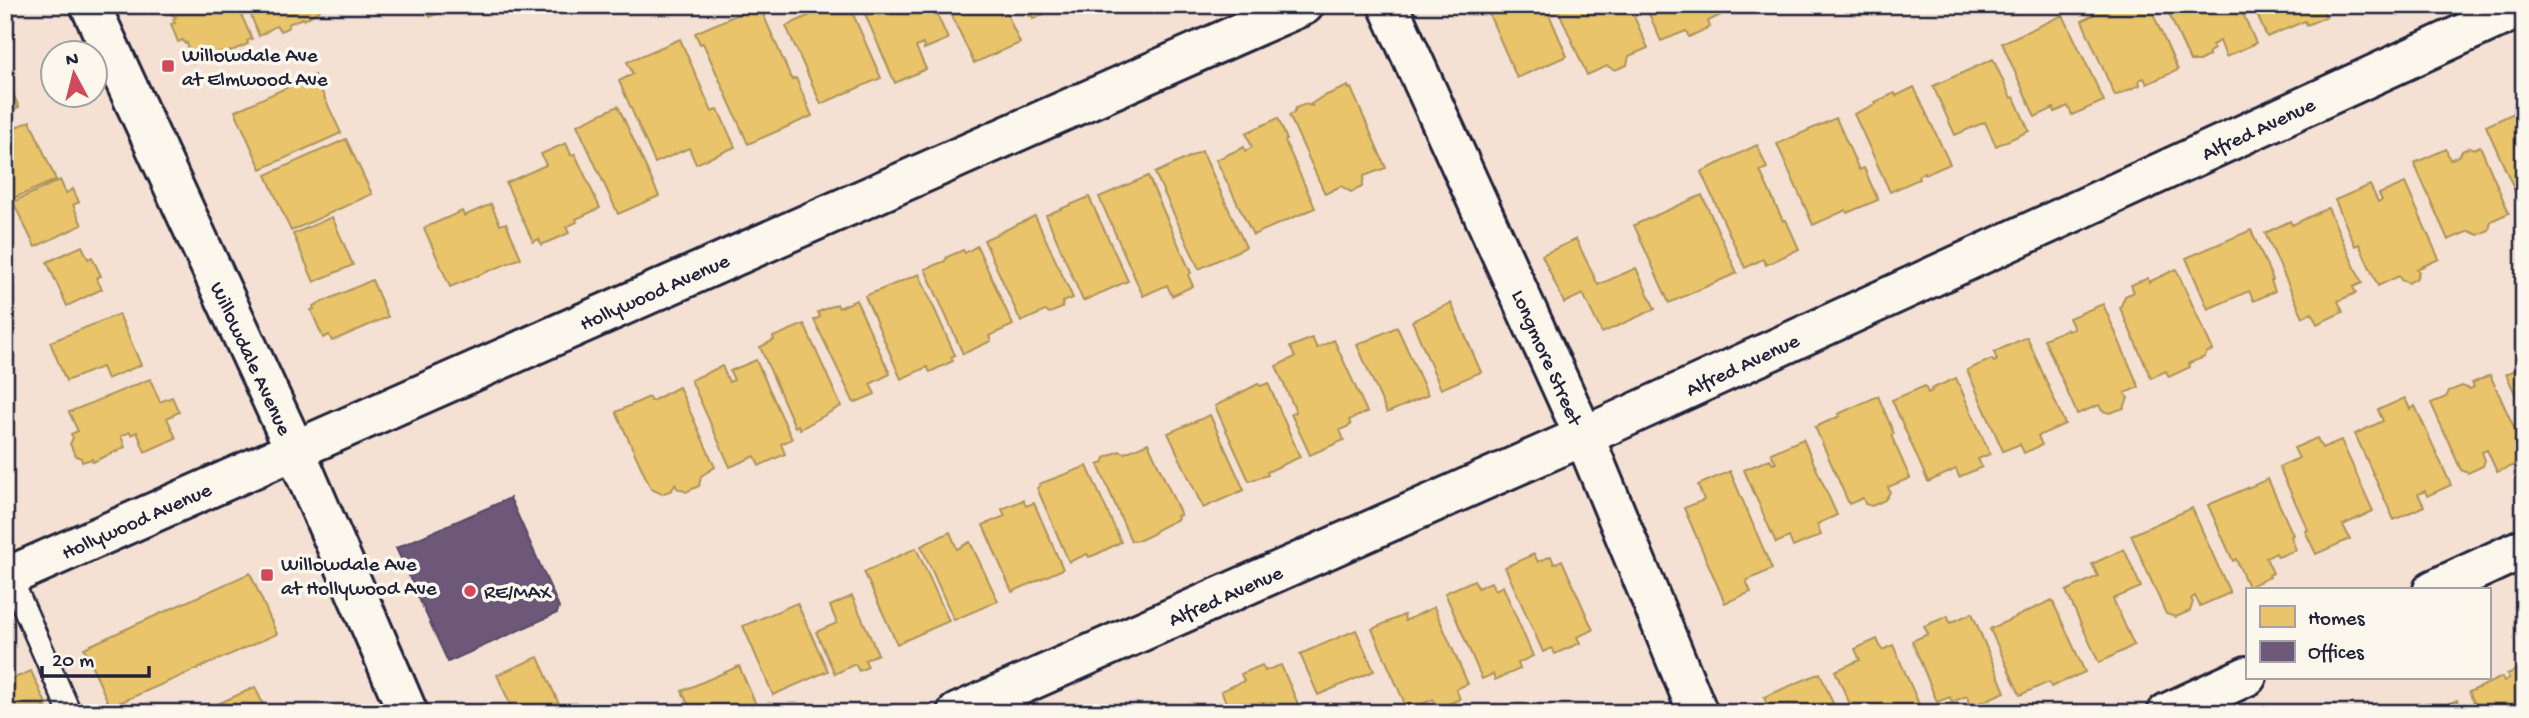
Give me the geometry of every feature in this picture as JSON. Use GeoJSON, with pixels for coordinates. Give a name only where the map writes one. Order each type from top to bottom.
{"type":"FeatureCollection","features":[{"type":"Feature","properties":{"kind":"street","name":"Willowdale Avenue"},"geometry":{"type":"LineString","coordinates":[[90,5],[295,450],[408,713]]}},
{"type":"Feature","properties":{"kind":"street","name":"Hollywood Avenue"},"geometry":{"type":"LineString","coordinates":[[8,577],[1304,5]]}},
{"type":"Feature","properties":{"kind":"street","name":"Longmore Street"},"geometry":{"type":"LineString","coordinates":[[1388,5],[1584,436],[1698,713]]}},
{"type":"Feature","properties":{"kind":"street","name":"Alfred Avenue"},"geometry":{"type":"LineString","coordinates":[[957,713],[1584,436],[2524,6]]}},
{"type":"Feature","properties":{"kind":"street"},"geometry":{"type":"LineString","coordinates":[[2437,588],[2524,548]]}},
{"type":"Feature","properties":{"kind":"street"},"geometry":{"type":"LineString","coordinates":[[2167,713],[2246,676]]}},
{"type":"Feature","properties":{"kind":"lane"},"geometry":{"type":"LineString","coordinates":[[8,577],[70,713]]}},
{"type":"Feature","properties":{"kind":"building: Homes"},"geometry":{"type":"Polygon","coordinates":[[[168,5],[237,5],[252,39],[247,41],[248,44],[224,54],[217,52],[193,63],[187,43],[183,40],[178,42],[171,24],[175,23],[173,19],[176,17],[171,14],[168,5]]]}},
{"type":"Feature","properties":{"kind":"building: Homes"},"geometry":{"type":"Polygon","coordinates":[[[247,5],[318,5],[320,10],[304,20],[303,18],[288,24],[289,27],[281,31],[276,26],[259,36],[247,5]]]}},
{"type":"Feature","properties":{"kind":"building: Homes"},"geometry":{"type":"Polygon","coordinates":[[[425,5],[457,5],[430,17],[425,5]]]}},
{"type":"Feature","properties":{"kind":"building: Homes"},"geometry":{"type":"Polygon","coordinates":[[[759,5],[792,80],[796,78],[812,116],[748,144],[703,43],[700,44],[695,33],[759,5]]]}},
{"type":"Feature","properties":{"kind":"building: Homes"},"geometry":{"type":"Polygon","coordinates":[[[832,5],[849,5],[881,78],[821,104],[786,26],[832,5]]]}},
{"type":"Feature","properties":{"kind":"building: Homes"},"geometry":{"type":"Polygon","coordinates":[[[861,5],[933,5],[948,39],[924,49],[923,44],[916,47],[926,69],[895,83],[861,5]]]}},
{"type":"Feature","properties":{"kind":"building: Homes"},"geometry":{"type":"Polygon","coordinates":[[[947,5],[1003,5],[1020,43],[974,63],[947,5]]]}},
{"type":"Feature","properties":{"kind":"building: Homes"},"geometry":{"type":"Polygon","coordinates":[[[1024,5],[1058,5],[1033,19],[1024,5]]]}},
{"type":"Feature","properties":{"kind":"building: Homes"},"geometry":{"type":"Polygon","coordinates":[[[1485,5],[1545,5],[1567,56],[1517,78],[1485,5]]]}},
{"type":"Feature","properties":{"kind":"building: Homes"},"geometry":{"type":"Polygon","coordinates":[[[1556,5],[1629,5],[1648,48],[1629,56],[1627,65],[1615,70],[1607,66],[1587,75],[1556,5]]]}},
{"type":"Feature","properties":{"kind":"building: Homes"},"geometry":{"type":"Polygon","coordinates":[[[1645,5],[1717,5],[1721,15],[1708,21],[1710,27],[1689,37],[1686,31],[1661,41],[1645,5]]]}},
{"type":"Feature","properties":{"kind":"building: Homes"},"geometry":{"type":"Polygon","coordinates":[[[2098,5],[2149,5],[2178,70],[2147,84],[2144,78],[2139,80],[2140,85],[2115,96],[2082,21],[2093,15],[2090,9],[2098,5]]]}},
{"type":"Feature","properties":{"kind":"building: Homes"},"geometry":{"type":"Polygon","coordinates":[[[2165,5],[2239,5],[2256,43],[2226,57],[2220,41],[2212,45],[2214,49],[2209,52],[2209,56],[2199,61],[2190,61],[2165,5]]]}},
{"type":"Feature","properties":{"kind":"building: Homes"},"geometry":{"type":"Polygon","coordinates":[[[2253,5],[2321,5],[2326,17],[2307,25],[2305,21],[2267,37],[2253,5]]]}},
{"type":"Feature","properties":{"kind":"building: Homes"},"geometry":{"type":"Polygon","coordinates":[[[2063,15],[2104,101],[2072,115],[2068,106],[2055,112],[2054,108],[2035,117],[2002,43],[2063,15]]]}},
{"type":"Feature","properties":{"kind":"building: Homes"},"geometry":{"type":"Polygon","coordinates":[[[680,39],[712,112],[718,109],[735,147],[696,164],[689,148],[655,163],[619,81],[633,74],[627,62],[680,39]]]}},
{"type":"Feature","properties":{"kind":"building: Homes"},"geometry":{"type":"Polygon","coordinates":[[[1993,59],[2029,131],[1996,146],[1985,122],[1955,135],[1933,86],[1993,59]]]}},
{"type":"Feature","properties":{"kind":"building: Homes"},"geometry":{"type":"Polygon","coordinates":[[[314,75],[341,133],[261,169],[235,111],[314,75]]]}},
{"type":"Feature","properties":{"kind":"building: Homes"},"geometry":{"type":"Polygon","coordinates":[[[5,77],[19,107],[5,114],[5,77]]]}},
{"type":"Feature","properties":{"kind":"building: Homes"},"geometry":{"type":"Polygon","coordinates":[[[1348,86],[1386,168],[1364,176],[1362,187],[1351,192],[1341,186],[1325,194],[1289,115],[1294,113],[1296,108],[1305,104],[1312,106],[1311,104],[1322,97],[1348,86]]]}},
{"type":"Feature","properties":{"kind":"building: Homes"},"geometry":{"type":"Polygon","coordinates":[[[1914,87],[1950,164],[1925,175],[1924,172],[1918,176],[1919,179],[1890,192],[1854,114],[1895,93],[1896,96],[1914,87]]]}},
{"type":"Feature","properties":{"kind":"building: Homes"},"geometry":{"type":"Polygon","coordinates":[[[618,106],[659,196],[618,214],[577,125],[618,106]]]}},
{"type":"Feature","properties":{"kind":"building: Homes"},"geometry":{"type":"Polygon","coordinates":[[[2516,112],[2520,121],[2524,119],[2524,211],[2486,126],[2516,112]]]}},
{"type":"Feature","properties":{"kind":"building: Homes"},"geometry":{"type":"Polygon","coordinates":[[[1278,118],[1287,140],[1285,141],[1315,208],[1253,235],[1216,160],[1244,147],[1245,151],[1252,147],[1246,133],[1278,118]]]}},
{"type":"Feature","properties":{"kind":"building: Homes"},"geometry":{"type":"Polygon","coordinates":[[[1836,118],[1859,170],[1864,168],[1878,200],[1847,213],[1846,210],[1813,225],[1777,144],[1836,118]]]}},
{"type":"Feature","properties":{"kind":"building: Homes"},"geometry":{"type":"Polygon","coordinates":[[[30,121],[56,180],[5,202],[5,132],[30,121]]]}},
{"type":"Feature","properties":{"kind":"building: Homes"},"geometry":{"type":"Polygon","coordinates":[[[346,139],[372,194],[291,231],[266,175],[346,139]]]}},
{"type":"Feature","properties":{"kind":"building: Homes"},"geometry":{"type":"Polygon","coordinates":[[[566,143],[571,155],[575,154],[600,208],[576,219],[577,222],[566,227],[569,233],[541,245],[539,239],[533,242],[506,183],[546,165],[541,154],[566,143]]]}},
{"type":"Feature","properties":{"kind":"building: Homes"},"geometry":{"type":"Polygon","coordinates":[[[1757,145],[1767,168],[1760,171],[1799,249],[1766,265],[1763,259],[1745,268],[1701,172],[1757,145]]]}},
{"type":"Feature","properties":{"kind":"building: Homes"},"geometry":{"type":"Polygon","coordinates":[[[2480,146],[2509,213],[2491,221],[2489,230],[2478,235],[2469,231],[2448,240],[2414,163],[2446,149],[2450,160],[2470,147],[2474,149],[2480,146]]]}},
{"type":"Feature","properties":{"kind":"building: Homes"},"geometry":{"type":"Polygon","coordinates":[[[1202,151],[1246,247],[1199,269],[1155,173],[1202,151]]]}},
{"type":"Feature","properties":{"kind":"building: Homes"},"geometry":{"type":"Polygon","coordinates":[[[1148,176],[1191,273],[1188,275],[1193,286],[1172,296],[1167,285],[1143,296],[1099,197],[1148,176]]]}},
{"type":"Feature","properties":{"kind":"building: Homes"},"geometry":{"type":"Polygon","coordinates":[[[60,180],[66,193],[73,189],[79,202],[73,205],[82,225],[35,247],[13,202],[60,180]]]}},
{"type":"Feature","properties":{"kind":"building: Homes"},"geometry":{"type":"Polygon","coordinates":[[[2405,183],[2439,259],[2417,269],[2419,272],[2416,279],[2408,283],[2399,276],[2378,286],[2359,244],[2355,246],[2335,200],[2370,185],[2378,202],[2382,200],[2379,194],[2405,183]]]}},
{"type":"Feature","properties":{"kind":"building: Homes"},"geometry":{"type":"Polygon","coordinates":[[[1702,195],[1737,273],[1669,303],[1634,225],[1702,195]]]}},
{"type":"Feature","properties":{"kind":"building: Homes"},"geometry":{"type":"Polygon","coordinates":[[[1089,197],[1128,281],[1083,301],[1046,215],[1089,197]]]}},
{"type":"Feature","properties":{"kind":"building: Homes"},"geometry":{"type":"Polygon","coordinates":[[[491,204],[500,225],[506,223],[521,258],[450,287],[424,228],[462,211],[464,216],[491,204]]]}},
{"type":"Feature","properties":{"kind":"building: Homes"},"geometry":{"type":"Polygon","coordinates":[[[2328,208],[2362,283],[2353,287],[2356,293],[2338,301],[2343,312],[2317,324],[2312,313],[2303,317],[2265,233],[2290,221],[2292,225],[2328,208]]]}},
{"type":"Feature","properties":{"kind":"building: Homes"},"geometry":{"type":"Polygon","coordinates":[[[1035,216],[1073,298],[1063,302],[1062,308],[1050,313],[1045,311],[1021,322],[984,240],[1035,216]]]}},
{"type":"Feature","properties":{"kind":"building: Homes"},"geometry":{"type":"Polygon","coordinates":[[[332,217],[353,265],[314,282],[293,234],[332,217]]]}},
{"type":"Feature","properties":{"kind":"building: Homes"},"geometry":{"type":"Polygon","coordinates":[[[2251,230],[2273,280],[2271,281],[2275,291],[2254,301],[2249,291],[2208,309],[2186,258],[2251,230]]]}},
{"type":"Feature","properties":{"kind":"building: Homes"},"geometry":{"type":"Polygon","coordinates":[[[1576,239],[1598,285],[1636,268],[1655,309],[1602,333],[1583,294],[1564,303],[1542,255],[1576,239]]]}},
{"type":"Feature","properties":{"kind":"building: Homes"},"geometry":{"type":"Polygon","coordinates":[[[82,246],[88,259],[92,257],[101,276],[96,278],[102,289],[67,306],[47,262],[82,246]]]}},
{"type":"Feature","properties":{"kind":"building: Homes"},"geometry":{"type":"Polygon","coordinates":[[[977,246],[1013,325],[989,336],[991,341],[963,354],[925,269],[977,246]]]}},
{"type":"Feature","properties":{"kind":"building: Homes"},"geometry":{"type":"Polygon","coordinates":[[[2176,269],[2213,350],[2206,353],[2205,357],[2189,363],[2190,367],[2169,377],[2166,371],[2151,378],[2120,308],[2125,296],[2134,292],[2131,285],[2148,278],[2149,282],[2176,269]]]}},
{"type":"Feature","properties":{"kind":"building: Homes"},"geometry":{"type":"Polygon","coordinates":[[[919,274],[955,355],[951,357],[953,361],[930,372],[927,367],[901,379],[865,296],[919,274]]]}},
{"type":"Feature","properties":{"kind":"building: Homes"},"geometry":{"type":"Polygon","coordinates":[[[372,280],[388,317],[332,341],[329,335],[323,338],[311,310],[314,309],[313,306],[372,280]]]}},
{"type":"Feature","properties":{"kind":"building: Homes"},"geometry":{"type":"Polygon","coordinates":[[[856,300],[890,374],[870,384],[875,394],[854,403],[814,320],[820,317],[818,312],[837,304],[839,308],[856,300]]]}},
{"type":"Feature","properties":{"kind":"building: Homes"},"geometry":{"type":"Polygon","coordinates":[[[1451,303],[1481,372],[1441,389],[1412,321],[1451,303]]]}},
{"type":"Feature","properties":{"kind":"building: Homes"},"geometry":{"type":"Polygon","coordinates":[[[2103,304],[2139,387],[2125,393],[2128,398],[2124,408],[2110,413],[2102,411],[2099,405],[2077,414],[2044,339],[2067,329],[2074,329],[2069,318],[2103,304]]]}},
{"type":"Feature","properties":{"kind":"building: Homes"},"geometry":{"type":"Polygon","coordinates":[[[119,314],[141,365],[107,379],[102,367],[66,381],[50,342],[119,314]]]}},
{"type":"Feature","properties":{"kind":"building: Homes"},"geometry":{"type":"Polygon","coordinates":[[[804,324],[841,406],[800,429],[798,425],[795,427],[760,347],[774,340],[773,337],[804,324]]]}},
{"type":"Feature","properties":{"kind":"building: Homes"},"geometry":{"type":"Polygon","coordinates":[[[1397,327],[1428,395],[1387,413],[1357,345],[1397,327]]]}},
{"type":"Feature","properties":{"kind":"building: Homes"},"geometry":{"type":"Polygon","coordinates":[[[2027,337],[2065,424],[2038,436],[2042,445],[2024,453],[2020,444],[2003,451],[1967,370],[1992,359],[1994,362],[1997,360],[1994,352],[2027,337]]]}},
{"type":"Feature","properties":{"kind":"building: Homes"},"geometry":{"type":"Polygon","coordinates":[[[1312,338],[1317,348],[1334,340],[1367,412],[1349,420],[1351,425],[1340,430],[1344,440],[1310,455],[1291,414],[1296,412],[1276,366],[1295,357],[1290,347],[1312,338]]]}},
{"type":"Feature","properties":{"kind":"building: Homes"},"geometry":{"type":"Polygon","coordinates":[[[756,360],[792,439],[781,444],[785,454],[759,466],[755,456],[730,467],[691,380],[722,366],[729,382],[734,380],[730,371],[756,360]]]}},
{"type":"Feature","properties":{"kind":"building: Homes"},"geometry":{"type":"Polygon","coordinates":[[[2524,360],[2524,413],[2506,374],[2518,369],[2516,363],[2524,360]]]}},
{"type":"Feature","properties":{"kind":"building: Homes"},"geometry":{"type":"Polygon","coordinates":[[[2490,375],[2524,449],[2524,461],[2497,472],[2487,450],[2482,452],[2485,460],[2483,466],[2468,473],[2461,470],[2431,403],[2462,386],[2470,389],[2474,387],[2472,383],[2490,375]]]}},
{"type":"Feature","properties":{"kind":"building: Homes"},"geometry":{"type":"Polygon","coordinates":[[[1956,378],[1990,454],[1978,459],[1982,467],[1959,477],[1956,469],[1928,482],[1892,400],[1925,386],[1928,393],[1931,389],[1956,378]]]}},
{"type":"Feature","properties":{"kind":"building: Homes"},"geometry":{"type":"Polygon","coordinates":[[[150,379],[160,402],[172,397],[179,412],[167,418],[176,438],[145,452],[137,432],[131,435],[130,432],[121,436],[125,447],[93,462],[92,459],[82,462],[70,444],[73,438],[71,434],[78,431],[69,412],[150,379]]]}},
{"type":"Feature","properties":{"kind":"building: Homes"},"geometry":{"type":"Polygon","coordinates":[[[1268,383],[1300,457],[1267,472],[1268,475],[1249,481],[1215,406],[1258,384],[1261,386],[1268,383]]]}},
{"type":"Feature","properties":{"kind":"building: Homes"},"geometry":{"type":"Polygon","coordinates":[[[679,387],[715,467],[701,476],[699,486],[686,492],[675,484],[672,490],[662,494],[651,489],[616,412],[649,397],[651,401],[654,400],[679,387]]]}},
{"type":"Feature","properties":{"kind":"building: Homes"},"geometry":{"type":"Polygon","coordinates":[[[1878,396],[1910,478],[1888,487],[1890,492],[1885,500],[1872,506],[1865,504],[1863,498],[1849,504],[1815,427],[1878,396]]]}},
{"type":"Feature","properties":{"kind":"building: Homes"},"geometry":{"type":"Polygon","coordinates":[[[2405,398],[2410,409],[2415,406],[2451,485],[2427,496],[2425,491],[2418,494],[2424,506],[2394,520],[2355,434],[2383,421],[2378,410],[2405,398]]]}},
{"type":"Feature","properties":{"kind":"building: Homes"},"geometry":{"type":"Polygon","coordinates":[[[1210,415],[1244,490],[1203,508],[1168,433],[1210,415]]]}},
{"type":"Feature","properties":{"kind":"building: Homes"},"geometry":{"type":"Polygon","coordinates":[[[2317,438],[2322,448],[2341,440],[2373,511],[2343,525],[2350,539],[2316,554],[2279,467],[2299,458],[2294,448],[2317,438]]]}},
{"type":"Feature","properties":{"kind":"building: Homes"},"geometry":{"type":"Polygon","coordinates":[[[1803,439],[1837,515],[1817,524],[1821,535],[1793,547],[1789,537],[1776,543],[1744,470],[1770,459],[1773,464],[1776,463],[1771,453],[1803,439]]]}},
{"type":"Feature","properties":{"kind":"building: Homes"},"geometry":{"type":"Polygon","coordinates":[[[1148,443],[1181,515],[1153,534],[1131,541],[1098,465],[1119,451],[1125,453],[1148,443]]]}},
{"type":"Feature","properties":{"kind":"building: Homes"},"geometry":{"type":"Polygon","coordinates":[[[1087,466],[1121,542],[1097,554],[1089,557],[1087,554],[1069,562],[1037,488],[1039,484],[1087,466]]]}},
{"type":"Feature","properties":{"kind":"building: Homes"},"geometry":{"type":"Polygon","coordinates":[[[1730,471],[1772,569],[1746,581],[1751,592],[1725,603],[1684,508],[1704,500],[1698,485],[1730,471]]]}},
{"type":"Feature","properties":{"kind":"building: Homes"},"geometry":{"type":"Polygon","coordinates":[[[2268,479],[2293,535],[2291,536],[2296,550],[2278,557],[2276,553],[2266,558],[2273,573],[2248,587],[2208,505],[2268,479]]]}},
{"type":"Feature","properties":{"kind":"building: Homes"},"geometry":{"type":"Polygon","coordinates":[[[1023,500],[1026,506],[1034,503],[1063,569],[1012,592],[983,525],[1005,516],[1002,509],[1023,500]]]}},
{"type":"Feature","properties":{"kind":"building: Homes"},"geometry":{"type":"Polygon","coordinates":[[[2192,508],[2230,593],[2200,606],[2195,596],[2191,599],[2193,602],[2190,611],[2176,617],[2166,614],[2131,535],[2192,508]]]}},
{"type":"Feature","properties":{"kind":"building: Homes"},"geometry":{"type":"Polygon","coordinates":[[[950,532],[957,549],[970,542],[998,601],[954,620],[921,546],[950,532]]]}},
{"type":"Feature","properties":{"kind":"building: Homes"},"geometry":{"type":"Polygon","coordinates":[[[916,548],[949,621],[897,644],[864,572],[916,548]]]}},
{"type":"Feature","properties":{"kind":"building: Homes"},"geometry":{"type":"Polygon","coordinates":[[[2124,549],[2141,587],[2113,599],[2134,645],[2099,663],[2066,591],[2098,576],[2092,564],[2124,549]]]}},
{"type":"Feature","properties":{"kind":"building: Homes"},"geometry":{"type":"Polygon","coordinates":[[[1534,554],[1538,562],[1551,556],[1554,564],[1562,560],[1593,630],[1577,637],[1580,643],[1555,654],[1552,648],[1543,652],[1505,567],[1534,554]]]}},
{"type":"Feature","properties":{"kind":"building: Homes"},"geometry":{"type":"Polygon","coordinates":[[[250,573],[277,634],[110,707],[84,648],[250,573]]]}},
{"type":"Feature","properties":{"kind":"building: Homes"},"geometry":{"type":"Polygon","coordinates":[[[1474,580],[1478,588],[1491,582],[1495,590],[1503,586],[1533,656],[1518,663],[1520,669],[1495,680],[1493,674],[1482,679],[1445,593],[1474,580]]]}},
{"type":"Feature","properties":{"kind":"building: Homes"},"geometry":{"type":"Polygon","coordinates":[[[852,596],[878,654],[865,660],[868,667],[859,671],[855,664],[835,674],[816,632],[837,623],[830,606],[852,596]]]}},
{"type":"Feature","properties":{"kind":"building: Homes"},"geometry":{"type":"Polygon","coordinates":[[[2052,600],[2085,672],[2051,687],[2049,682],[2020,695],[1990,629],[2052,600]]]}},
{"type":"Feature","properties":{"kind":"building: Homes"},"geometry":{"type":"Polygon","coordinates":[[[797,603],[828,671],[773,695],[743,626],[797,603]]]}},
{"type":"Feature","properties":{"kind":"building: Homes"},"geometry":{"type":"Polygon","coordinates":[[[1434,607],[1468,684],[1456,689],[1460,699],[1438,709],[1433,699],[1408,711],[1372,629],[1404,615],[1405,621],[1434,607]]]}},
{"type":"Feature","properties":{"kind":"building: Homes"},"geometry":{"type":"Polygon","coordinates":[[[1972,613],[2005,692],[1971,707],[1967,696],[1952,702],[1950,697],[1937,702],[1912,641],[1928,634],[1924,626],[1948,616],[1950,623],[1972,613]]]}},
{"type":"Feature","properties":{"kind":"building: Homes"},"geometry":{"type":"Polygon","coordinates":[[[1356,630],[1374,671],[1318,695],[1300,654],[1356,630]]]}},
{"type":"Feature","properties":{"kind":"building: Homes"},"geometry":{"type":"Polygon","coordinates":[[[1877,639],[1882,650],[1893,645],[1923,713],[1854,713],[1835,671],[1860,660],[1855,649],[1877,639]]]}},
{"type":"Feature","properties":{"kind":"building: Homes"},"geometry":{"type":"Polygon","coordinates":[[[538,657],[559,704],[539,713],[514,713],[497,675],[538,657]]]}},
{"type":"Feature","properties":{"kind":"building: Homes"},"geometry":{"type":"Polygon","coordinates":[[[1262,665],[1265,671],[1281,665],[1302,713],[1231,713],[1221,691],[1244,681],[1241,674],[1262,665]]]}},
{"type":"Feature","properties":{"kind":"building: Homes"},"geometry":{"type":"Polygon","coordinates":[[[739,666],[758,709],[750,713],[692,713],[682,691],[739,666]]]}},
{"type":"Feature","properties":{"kind":"building: Homes"},"geometry":{"type":"Polygon","coordinates":[[[2524,667],[2524,713],[2479,713],[2469,692],[2502,677],[2504,681],[2509,678],[2507,674],[2524,667]]]}},
{"type":"Feature","properties":{"kind":"building: Homes"},"geometry":{"type":"Polygon","coordinates":[[[31,671],[47,706],[43,708],[45,713],[5,713],[5,682],[31,671]]]}},
{"type":"Feature","properties":{"kind":"building: Homes"},"geometry":{"type":"Polygon","coordinates":[[[1820,673],[1837,713],[1770,713],[1764,697],[1820,673]]]}},
{"type":"Feature","properties":{"kind":"building: Homes"},"geometry":{"type":"Polygon","coordinates":[[[255,687],[267,713],[198,713],[255,687]]]}},
{"type":"Feature","properties":{"kind":"building: Homes"},"geometry":{"type":"Polygon","coordinates":[[[2457,700],[2463,713],[2431,711],[2457,700]]]}},
{"type":"Feature","properties":{"kind":"building: Offices"},"geometry":{"type":"Polygon","coordinates":[[[510,498],[559,607],[557,613],[448,662],[396,548],[510,498]]]}},
{"type":"Feature","properties":{"kind":"place","name":"Willowdale Ave at Elmwood Ave"},"geometry":{"type":"Point","coordinates":[168,66]}},
{"type":"Feature","properties":{"kind":"place","name":"Willowdale Ave at Hollywood Ave"},"geometry":{"type":"Point","coordinates":[267,575]}},
{"type":"Feature","properties":{"kind":"place","name":"RE/MAX"},"geometry":{"type":"Point","coordinates":[470,591]}}]}
